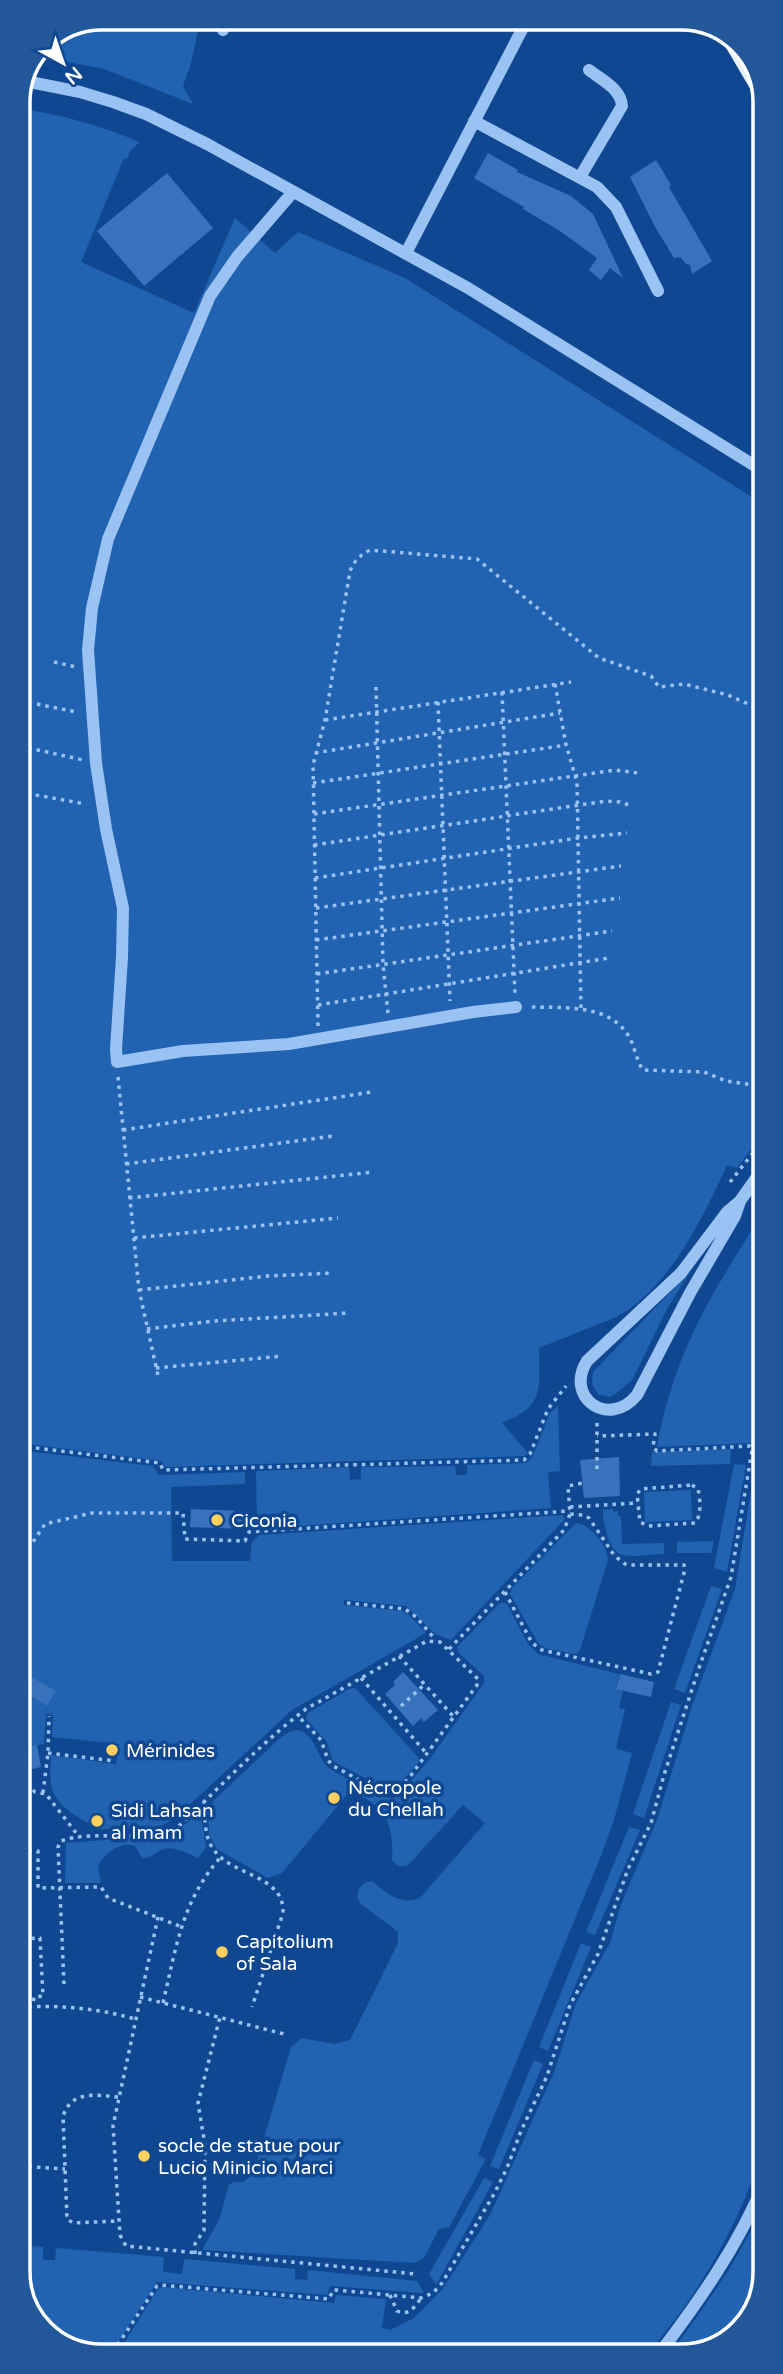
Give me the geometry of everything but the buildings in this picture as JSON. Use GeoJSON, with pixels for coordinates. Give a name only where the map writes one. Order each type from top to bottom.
{"type":"FeatureCollection","features":[{"type":"Feature","properties":{"kind":"street"},"geometry":{"type":"LineString","coordinates":[[406,253],[522,30]]}},
{"type":"Feature","properties":{"kind":"street"},"geometry":{"type":"LineString","coordinates":[[580,177],[622,106],[617,91],[589,71]]}},
{"type":"Feature","properties":{"kind":"street"},"geometry":{"type":"LineString","coordinates":[[33,83],[80,92],[146,114],[406,253],[518,318],[753,465]]}},
{"type":"Feature","properties":{"kind":"street"},"geometry":{"type":"LineString","coordinates":[[474,121],[597,187],[616,207],[658,291]]}},
{"type":"Feature","properties":{"kind":"street"},"geometry":{"type":"LineString","coordinates":[[293,192],[227,269],[211,296],[106,547],[89,624],[91,715],[96,763],[122,908],[117,1062],[170,1052],[278,1045],[516,1007]]}},
{"type":"Feature","properties":{"kind":"street"},"geometry":{"type":"LineString","coordinates":[[740,1201],[735,1216],[685,1301],[637,1395],[623,1408],[614,1410],[597,1407],[584,1395],[580,1377],[587,1361],[681,1273],[753,1183]]}},
{"type":"Feature","properties":{"kind":"street"},"geometry":{"type":"LineString","coordinates":[[666,2344],[729,2253],[753,2211]]}},
{"type":"Feature","properties":{"kind":"path"},"geometry":{"type":"LineString","coordinates":[[318,1038],[313,783],[315,752],[325,720],[350,572],[357,558],[370,550],[477,559],[602,660],[651,676],[659,687],[684,684],[728,695],[753,706]]}},
{"type":"Feature","properties":{"kind":"path"},"geometry":{"type":"LineString","coordinates":[[54,662],[89,670]]}},
{"type":"Feature","properties":{"kind":"path"},"geometry":{"type":"LineString","coordinates":[[325,720],[571,682]]}},
{"type":"Feature","properties":{"kind":"path"},"geometry":{"type":"LineString","coordinates":[[555,684],[566,745],[576,775],[581,1010]]}},
{"type":"Feature","properties":{"kind":"path"},"geometry":{"type":"LineString","coordinates":[[376,687],[383,964],[390,1027]]}},
{"type":"Feature","properties":{"kind":"path"},"geometry":{"type":"LineString","coordinates":[[502,692],[516,1007],[602,1013],[619,1024],[631,1040],[643,1070],[704,1072],[753,1087]]}},
{"type":"Feature","properties":{"kind":"path"},"geometry":{"type":"LineString","coordinates":[[438,702],[451,1016]]}},
{"type":"Feature","properties":{"kind":"path"},"geometry":{"type":"LineString","coordinates":[[37,704],[91,715]]}},
{"type":"Feature","properties":{"kind":"path"},"geometry":{"type":"LineString","coordinates":[[315,752],[560,713]]}},
{"type":"Feature","properties":{"kind":"path"},"geometry":{"type":"LineString","coordinates":[[313,783],[566,745]]}},
{"type":"Feature","properties":{"kind":"path"},"geometry":{"type":"LineString","coordinates":[[30,748],[96,763]]}},
{"type":"Feature","properties":{"kind":"path"},"geometry":{"type":"LineString","coordinates":[[314,814],[615,770],[638,773]]}},
{"type":"Feature","properties":{"kind":"path"},"geometry":{"type":"LineString","coordinates":[[30,794],[102,807]]}},
{"type":"Feature","properties":{"kind":"path"},"geometry":{"type":"LineString","coordinates":[[314,845],[613,801],[629,805]]}},
{"type":"Feature","properties":{"kind":"path"},"geometry":{"type":"LineString","coordinates":[[315,878],[627,833]]}},
{"type":"Feature","properties":{"kind":"path"},"geometry":{"type":"LineString","coordinates":[[316,908],[621,866]]}},
{"type":"Feature","properties":{"kind":"path"},"geometry":{"type":"LineString","coordinates":[[316,940],[620,898]]}},
{"type":"Feature","properties":{"kind":"path"},"geometry":{"type":"LineString","coordinates":[[317,974],[612,931]]}},
{"type":"Feature","properties":{"kind":"path"},"geometry":{"type":"LineString","coordinates":[[318,1005],[609,958]]}},
{"type":"Feature","properties":{"kind":"path"},"geometry":{"type":"LineString","coordinates":[[117,1062],[139,1290],[159,1380]]}},
{"type":"Feature","properties":{"kind":"path"},"geometry":{"type":"LineString","coordinates":[[123,1129],[372,1092]]}},
{"type":"Feature","properties":{"kind":"path"},"geometry":{"type":"LineString","coordinates":[[126,1164],[333,1136]]}},
{"type":"Feature","properties":{"kind":"path"},"geometry":{"type":"LineString","coordinates":[[730,1182],[753,1153]]}},
{"type":"Feature","properties":{"kind":"path"},"geometry":{"type":"LineString","coordinates":[[129,1198],[374,1172]]}},
{"type":"Feature","properties":{"kind":"path"},"geometry":{"type":"LineString","coordinates":[[134,1238],[338,1218]]}},
{"type":"Feature","properties":{"kind":"path"},"geometry":{"type":"LineString","coordinates":[[139,1290],[204,1281],[333,1273]]}},
{"type":"Feature","properties":{"kind":"path"},"geometry":{"type":"LineString","coordinates":[[147,1329],[214,1321],[348,1313]]}},
{"type":"Feature","properties":{"kind":"path"},"geometry":{"type":"LineString","coordinates":[[156,1368],[283,1356]]}},
{"type":"Feature","properties":{"kind":"path"},"geometry":{"type":"LineString","coordinates":[[30,1447],[160,1463],[163,1470],[524,1460],[530,1454],[554,1399],[562,1389],[580,1377]]}},
{"type":"Feature","properties":{"kind":"path"},"geometry":{"type":"LineString","coordinates":[[597,1407],[597,1469]]}},
{"type":"Feature","properties":{"kind":"path"},"geometry":{"type":"LineString","coordinates":[[118,2344],[158,2285],[329,2299],[336,2290],[421,2298],[438,2288],[494,2194],[547,2076],[570,2005],[598,1954],[628,1869],[651,1823],[664,1775],[731,1577],[752,1450],[750,1446],[657,1451],[653,1447],[654,1434],[597,1436]]}},
{"type":"Feature","properties":{"kind":"path"},"geometry":{"type":"LineString","coordinates":[[449,1649],[564,1530],[570,1511],[568,1486],[583,1483]]}},
{"type":"Feature","properties":{"kind":"path"},"geometry":{"type":"LineString","coordinates":[[692,1485],[699,1493],[699,1517],[692,1524],[645,1525],[639,1518],[638,1503],[638,1491],[644,1487],[692,1485]]}},
{"type":"Feature","properties":{"kind":"path"},"geometry":{"type":"LineString","coordinates":[[30,1546],[45,1524],[92,1513],[183,1513],[185,1539],[245,1541],[249,1532],[570,1511],[638,1503]]}},
{"type":"Feature","properties":{"kind":"path"},"geometry":{"type":"LineString","coordinates":[[505,1592],[532,1643],[542,1650],[651,1674],[658,1672],[684,1565],[627,1565],[614,1555],[589,1518],[570,1511]]}},
{"type":"Feature","properties":{"kind":"path"},"geometry":{"type":"LineString","coordinates":[[298,1716],[321,1740],[333,1766],[381,1789],[393,1789],[405,1783],[477,1685],[478,1679],[405,1609],[347,1603]]}},
{"type":"Feature","properties":{"kind":"path"},"geometry":{"type":"LineString","coordinates":[[64,1984],[59,1844],[64,1840],[80,1838],[163,1833],[180,1825],[278,1731],[298,1716],[427,1641],[436,1640]]}},
{"type":"Feature","properties":{"kind":"path"},"geometry":{"type":"LineString","coordinates":[[399,1657],[453,1717]]}},
{"type":"Feature","properties":{"kind":"path"},"geometry":{"type":"LineString","coordinates":[[361,1678],[427,1754]]}},
{"type":"Feature","properties":{"kind":"path"},"geometry":{"type":"LineString","coordinates":[[401,1706],[425,1684]]}},
{"type":"Feature","properties":{"kind":"path"},"geometry":{"type":"LineString","coordinates":[[43,1793],[48,1753],[48,1716]]}},
{"type":"Feature","properties":{"kind":"path"},"geometry":{"type":"LineString","coordinates":[[48,1753],[115,1761]]}},
{"type":"Feature","properties":{"kind":"path"},"geometry":{"type":"LineString","coordinates":[[30,1787],[43,1793],[80,1838]]}},
{"type":"Feature","properties":{"kind":"path"},"geometry":{"type":"LineString","coordinates":[[204,1802],[207,1836],[220,1858],[272,1887],[282,1901],[283,1913],[252,2007]]}},
{"type":"Feature","properties":{"kind":"path"},"geometry":{"type":"LineString","coordinates":[[30,1851],[38,1851],[38,1888],[101,1887],[108,1898],[182,1927]]}},
{"type":"Feature","properties":{"kind":"path"},"geometry":{"type":"LineString","coordinates":[[163,2003],[187,1908],[196,1890],[220,1858]]}},
{"type":"Feature","properties":{"kind":"path"},"geometry":{"type":"LineString","coordinates":[[158,1917],[118,2097],[113,2134],[119,2221],[121,2237],[126,2246],[416,2274]]}},
{"type":"Feature","properties":{"kind":"path"},"geometry":{"type":"LineString","coordinates":[[30,1939],[40,1938],[43,1996],[34,1997],[33,2006]]}},
{"type":"Feature","properties":{"kind":"path"},"geometry":{"type":"LineString","coordinates":[[140,1997],[288,2035]]}},
{"type":"Feature","properties":{"kind":"path"},"geometry":{"type":"LineString","coordinates":[[30,2006],[85,2008],[135,2019]]}},
{"type":"Feature","properties":{"kind":"path"},"geometry":{"type":"LineString","coordinates":[[195,2254],[195,2244],[204,2231],[205,2145],[198,2103],[220,2017]]}},
{"type":"Feature","properties":{"kind":"path"},"geometry":{"type":"LineString","coordinates":[[118,2097],[81,2096],[65,2108],[62,2116],[69,2221],[119,2221]]}},
{"type":"Feature","properties":{"kind":"path"},"geometry":{"type":"LineString","coordinates":[[30,2167],[65,2169]]}},
{"type":"Feature","properties":{"kind":"path"},"geometry":{"type":"LineString","coordinates":[[390,2295],[397,2311],[403,2314],[410,2312],[421,2298]]}},
{"type":"Feature","properties":{"kind":"shaded area"},"geometry":{"type":"Polygon","coordinates":[[[198,30],[183,86],[193,104],[104,69],[45,58],[62,42],[88,31],[198,30]]]}},
{"type":"Feature","properties":{"kind":"shaded area"},"geometry":{"type":"Polygon","coordinates":[[[30,110],[80,121],[140,142],[131,150],[127,159],[124,158],[81,262],[194,313],[235,218],[275,253],[298,232],[405,278],[753,498],[753,1147],[737,1168],[727,1165],[695,1230],[667,1272],[651,1290],[614,1318],[539,1348],[537,1395],[526,1410],[502,1423],[528,1453],[524,1456],[165,1467],[162,1461],[30,1444],[30,110]]]}},
{"type":"Feature","properties":{"kind":"shaded area"},"geometry":{"type":"Polygon","coordinates":[[[753,1228],[753,1443],[657,1447],[664,1413],[685,1352],[727,1270],[753,1228]]]}},
{"type":"Feature","properties":{"kind":"shaded area"},"geometry":{"type":"Polygon","coordinates":[[[690,1272],[668,1307],[632,1380],[614,1395],[609,1397],[598,1394],[592,1384],[593,1372],[690,1272]]]}},
{"type":"Feature","properties":{"kind":"shaded area"},"geometry":{"type":"Polygon","coordinates":[[[558,1406],[560,1471],[548,1472],[551,1508],[257,1529],[256,1471],[349,1467],[350,1480],[361,1479],[361,1467],[455,1466],[456,1475],[467,1475],[467,1465],[526,1463],[532,1458],[550,1413],[558,1406]]]}},
{"type":"Feature","properties":{"kind":"shaded area"},"geometry":{"type":"Polygon","coordinates":[[[731,1449],[730,1464],[651,1466],[652,1452],[731,1449]]]}},
{"type":"Feature","properties":{"kind":"shaded area"},"geometry":{"type":"Polygon","coordinates":[[[30,1451],[153,1466],[159,1475],[245,1472],[245,1484],[171,1487],[172,1561],[250,1561],[252,1542],[259,1535],[562,1515],[565,1519],[451,1640],[435,1634],[406,1606],[344,1600],[344,1605],[402,1611],[426,1633],[292,1710],[167,1823],[148,1831],[100,1829],[105,1818],[93,1813],[88,1823],[67,1809],[55,1796],[51,1779],[51,1755],[116,1764],[119,1744],[52,1737],[53,1715],[46,1714],[44,1744],[30,1747],[30,1696],[47,1706],[55,1691],[32,1677],[30,1680],[30,1451]]]}},
{"type":"Feature","properties":{"kind":"shaded area"},"geometry":{"type":"Polygon","coordinates":[[[734,1464],[746,1465],[727,1572],[714,1568],[734,1464]]]}},
{"type":"Feature","properties":{"kind":"shaded area"},"geometry":{"type":"Polygon","coordinates":[[[753,1480],[753,2178],[718,2254],[667,2331],[656,2344],[124,2344],[158,2289],[162,2287],[334,2303],[336,2295],[386,2299],[382,2328],[390,2330],[414,2318],[442,2290],[490,2215],[555,2070],[576,2003],[610,1943],[621,1904],[657,1820],[692,1706],[735,1589],[753,1480]]]}},
{"type":"Feature","properties":{"kind":"shaded area"},"geometry":{"type":"Polygon","coordinates":[[[691,1490],[692,1520],[645,1522],[644,1492],[691,1490]]]}},
{"type":"Feature","properties":{"kind":"shaded area"},"geometry":{"type":"Polygon","coordinates":[[[613,1509],[613,1512],[618,1511],[618,1516],[621,1516],[622,1544],[664,1543],[664,1554],[633,1556],[618,1553],[607,1536],[603,1515],[603,1510],[613,1509]]]}},
{"type":"Feature","properties":{"kind":"shaded area"},"geometry":{"type":"Polygon","coordinates":[[[576,1523],[587,1527],[597,1537],[605,1548],[608,1560],[580,1650],[573,1654],[545,1648],[538,1643],[510,1594],[512,1588],[576,1523]]]}},
{"type":"Feature","properties":{"kind":"shaded area"},"geometry":{"type":"Polygon","coordinates":[[[714,1541],[711,1553],[677,1553],[677,1542],[714,1541]]]}},
{"type":"Feature","properties":{"kind":"shaded area"},"geometry":{"type":"Polygon","coordinates":[[[711,1586],[722,1589],[685,1693],[674,1689],[711,1586]]]}},
{"type":"Feature","properties":{"kind":"shaded area"},"geometry":{"type":"Polygon","coordinates":[[[501,1602],[507,1604],[528,1644],[538,1654],[619,1674],[616,1688],[623,1690],[619,1708],[625,1709],[616,1749],[632,1753],[602,1853],[478,2155],[486,2159],[449,2227],[439,2229],[424,2258],[414,2263],[202,2250],[219,2220],[229,2185],[244,2182],[254,2172],[291,2047],[302,2038],[334,2044],[350,2040],[398,1943],[398,1932],[360,1903],[357,1897],[359,1889],[366,1882],[372,1881],[388,1894],[400,1899],[420,1898],[485,1823],[463,1805],[410,1863],[398,1866],[392,1860],[391,1836],[385,1817],[372,1802],[350,1791],[282,1873],[268,1878],[217,1849],[209,1834],[208,1812],[214,1800],[279,1739],[298,1730],[310,1738],[329,1768],[382,1795],[392,1798],[398,1796],[432,1756],[484,1683],[484,1676],[458,1652],[457,1647],[501,1602]]]}},
{"type":"Feature","properties":{"kind":"shaded area"},"geometry":{"type":"Polygon","coordinates":[[[355,1688],[419,1758],[418,1763],[402,1781],[391,1786],[378,1785],[333,1761],[326,1741],[306,1719],[308,1713],[355,1688]]]}},
{"type":"Feature","properties":{"kind":"shaded area"},"geometry":{"type":"Polygon","coordinates":[[[671,1702],[681,1705],[644,1818],[633,1814],[671,1702]]]}},
{"type":"Feature","properties":{"kind":"shaded area"},"geometry":{"type":"Polygon","coordinates":[[[200,1812],[206,1847],[198,1858],[168,1848],[142,1858],[135,1846],[124,1845],[109,1852],[98,1865],[101,1883],[65,1883],[66,1843],[168,1835],[176,1832],[200,1812]]]}},
{"type":"Feature","properties":{"kind":"shaded area"},"geometry":{"type":"Polygon","coordinates":[[[629,1827],[640,1830],[595,1935],[586,1932],[629,1827]]]}},
{"type":"Feature","properties":{"kind":"shaded area"},"geometry":{"type":"Polygon","coordinates":[[[581,1943],[591,1947],[548,2051],[539,2047],[581,1943]]]}},
{"type":"Feature","properties":{"kind":"shaded area"},"geometry":{"type":"Polygon","coordinates":[[[534,2060],[543,2064],[499,2169],[490,2166],[534,2060]]]}},
{"type":"Feature","properties":{"kind":"shaded area"},"geometry":{"type":"Polygon","coordinates":[[[484,2178],[493,2182],[436,2285],[429,2274],[484,2178]]]}},
{"type":"Feature","properties":{"kind":"shaded area"},"geometry":{"type":"Polygon","coordinates":[[[753,2226],[753,2281],[746,2304],[738,2316],[713,2337],[690,2344],[677,2344],[710,2298],[753,2226]]]}},
{"type":"Feature","properties":{"kind":"shaded area"},"geometry":{"type":"Polygon","coordinates":[[[30,2246],[43,2247],[43,2260],[55,2260],[56,2248],[164,2257],[163,2272],[182,2274],[184,2259],[295,2269],[295,2279],[307,2280],[308,2270],[417,2281],[424,2293],[330,2286],[327,2295],[157,2282],[117,2344],[74,2339],[48,2320],[32,2291],[30,2246]]]}},
{"type":"Feature","properties":{"kind":"place","name":"Ciconia"},"geometry":{"type":"Point","coordinates":[217,1520]}},
{"type":"Feature","properties":{"kind":"place","name":"Mérinides"},"geometry":{"type":"Point","coordinates":[112,1750]}},
{"type":"Feature","properties":{"kind":"place","name":"Nécropole du Chellah"},"geometry":{"type":"Point","coordinates":[334,1798]}},
{"type":"Feature","properties":{"kind":"place","name":"Sidi Lahsan al Imam"},"geometry":{"type":"Point","coordinates":[97,1821]}},
{"type":"Feature","properties":{"kind":"place","name":"Capitolium of Sala"},"geometry":{"type":"Point","coordinates":[222,1952]}},
{"type":"Feature","properties":{"kind":"place","name":"socle de statue pour Lucio Minicio Marci"},"geometry":{"type":"Point","coordinates":[144,2156]}}]}
